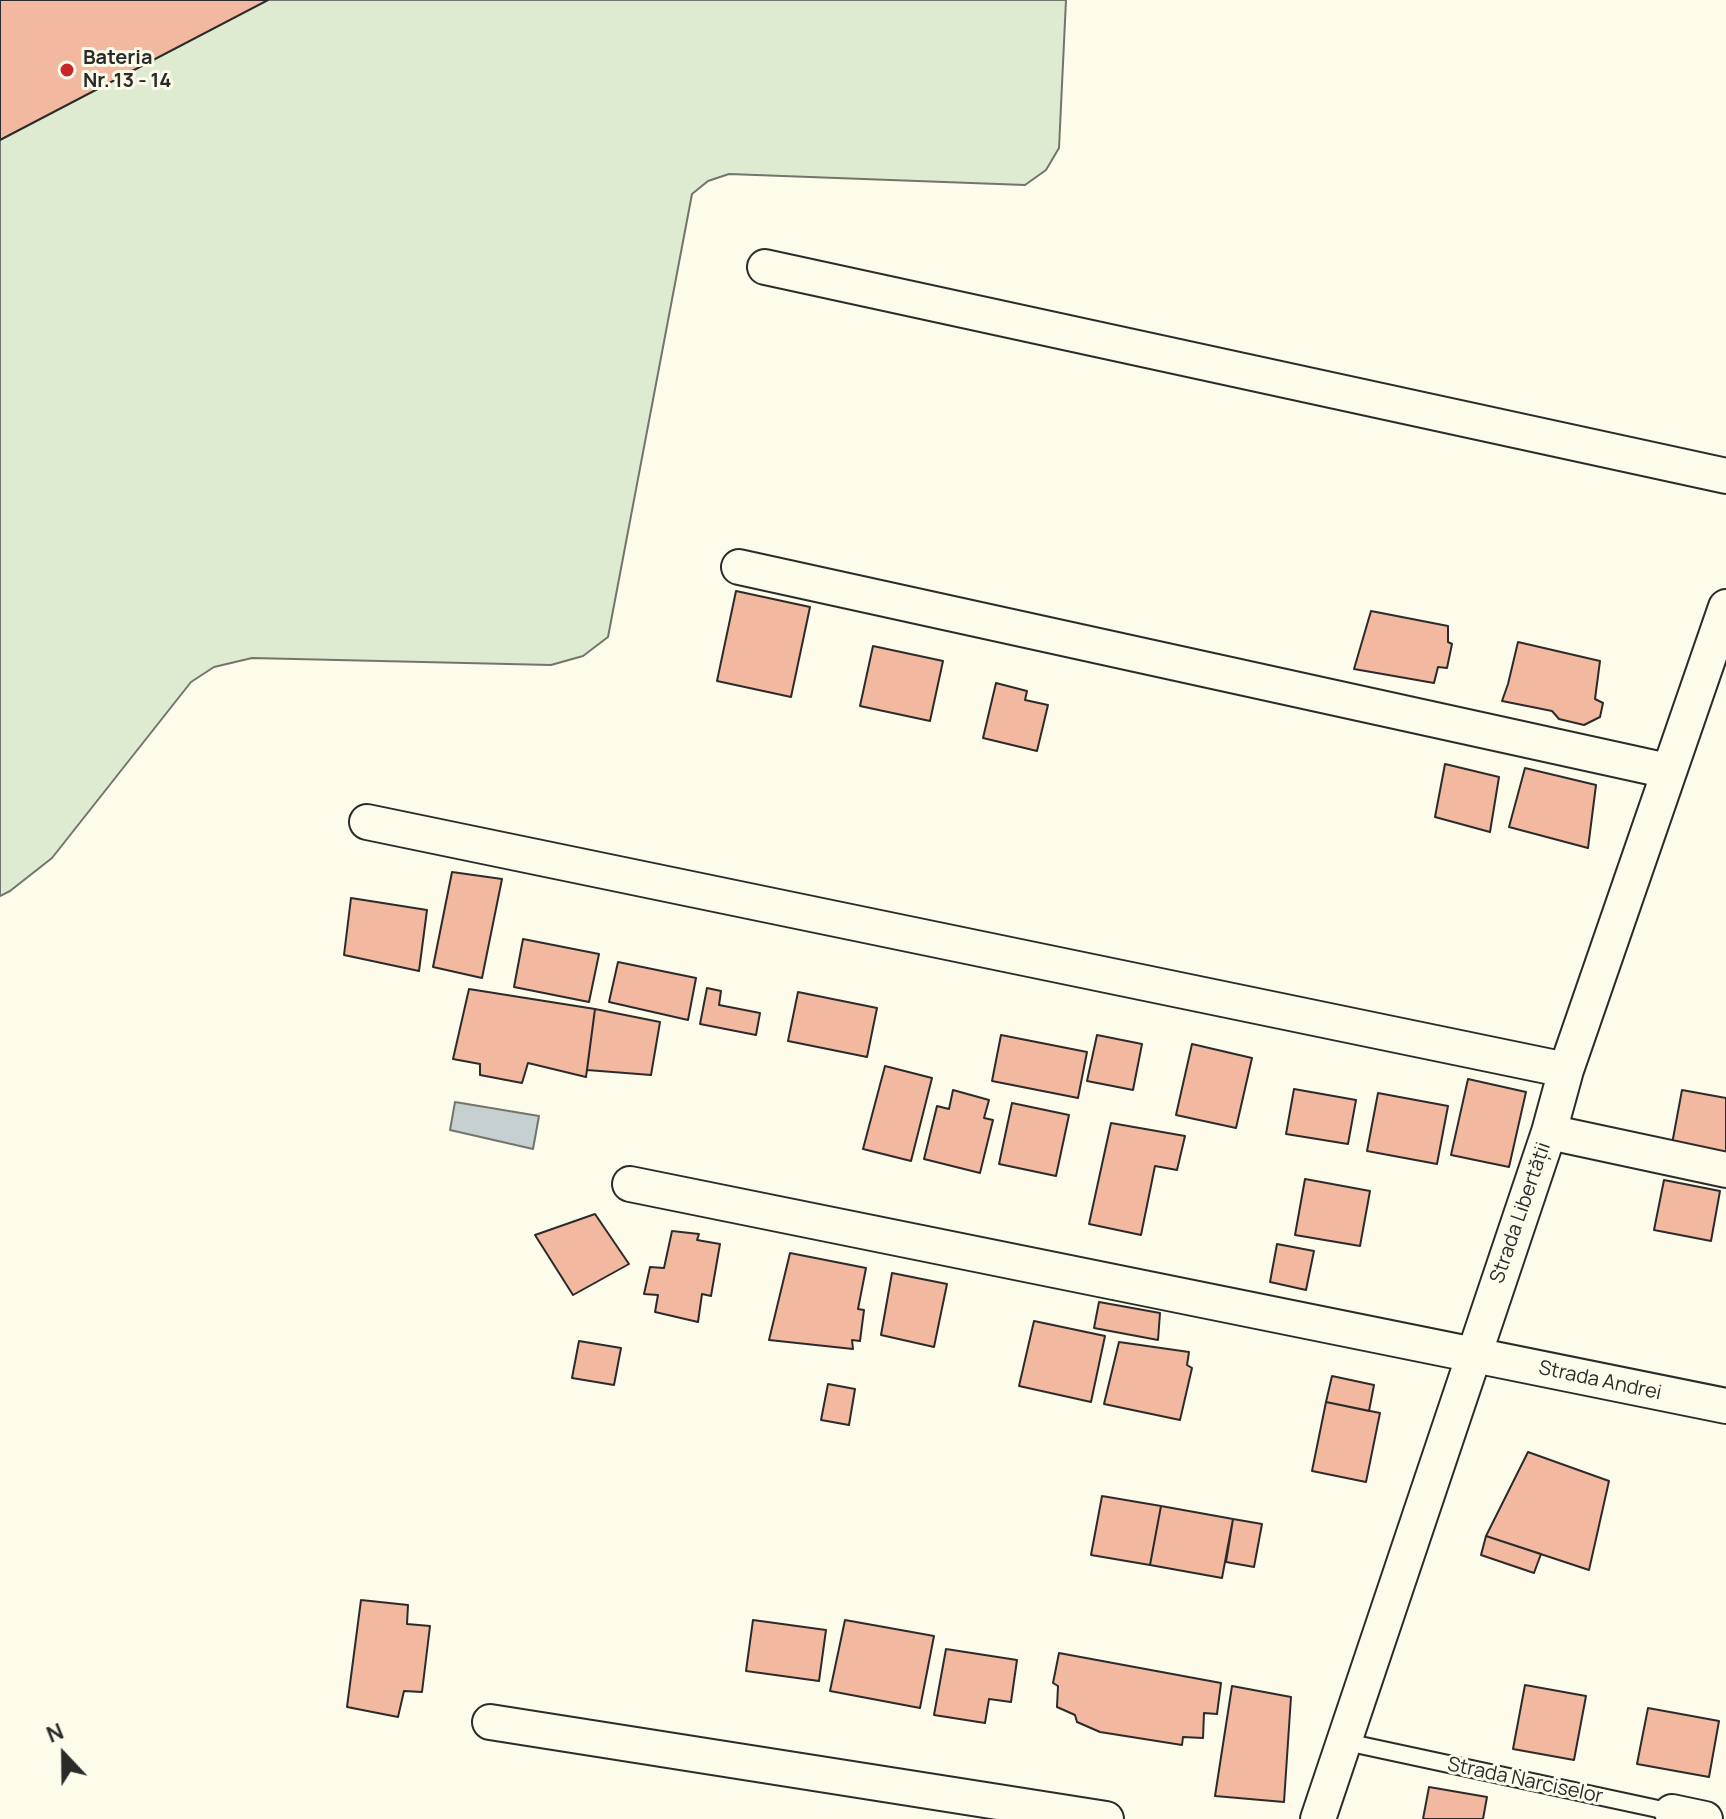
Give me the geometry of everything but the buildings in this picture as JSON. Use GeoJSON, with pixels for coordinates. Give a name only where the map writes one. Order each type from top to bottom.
{"type":"FeatureCollection","features":[{"type":"Feature","properties":{"kind":"street"},"geometry":{"type":"LineString","coordinates":[[765,267],[1726,476]]}},
{"type":"Feature","properties":{"kind":"street"},"geometry":{"type":"LineString","coordinates":[[739,567],[1668,771]]}},
{"type":"Feature","properties":{"kind":"street","name":"Strada Libertății"},"geometry":{"type":"LineString","coordinates":[[1318,1819],[1668,771],[1713,687],[1726,607]]}},
{"type":"Feature","properties":{"kind":"street"},"geometry":{"type":"LineString","coordinates":[[367,822],[1566,1070]]}},
{"type":"Feature","properties":{"kind":"street"},"geometry":{"type":"LineString","coordinates":[[1549,1132],[1726,1170]]}},
{"type":"Feature","properties":{"kind":"street","name":"Strada Andrei"},"geometry":{"type":"LineString","coordinates":[[630,1184],[1726,1406]]}},
{"type":"Feature","properties":{"kind":"street"},"geometry":{"type":"LineString","coordinates":[[490,1722],[1106,1819]]}},
{"type":"Feature","properties":{"kind":"street","name":"Strada Narciselor"},"geometry":{"type":"LineString","coordinates":[[1672,1812],[1705,1819]]}},
{"type":"Feature","properties":{"kind":"lane","name":"Strada Narciselor"},"geometry":{"type":"LineString","coordinates":[[1346,1742],[1672,1812]]}},
{"type":"Feature","properties":{"kind":"green space"},"geometry":{"type":"Polygon","coordinates":[[[0,0],[1066,0],[1059,148],[1046,170],[1025,185],[729,174],[708,181],[692,194],[608,637],[583,656],[551,665],[252,658],[214,667],[191,682],[52,858],[0,896],[0,0]]]}},
{"type":"Feature","properties":{"kind":"shaded area"},"geometry":{"type":"Polygon","coordinates":[[[455,1102],[539,1116],[533,1149],[450,1130],[455,1102]]]}},
{"type":"Feature","properties":{"kind":"place","name":"Bateria Nr. 13 - 14"},"geometry":{"type":"Point","coordinates":[67,70]}}]}
